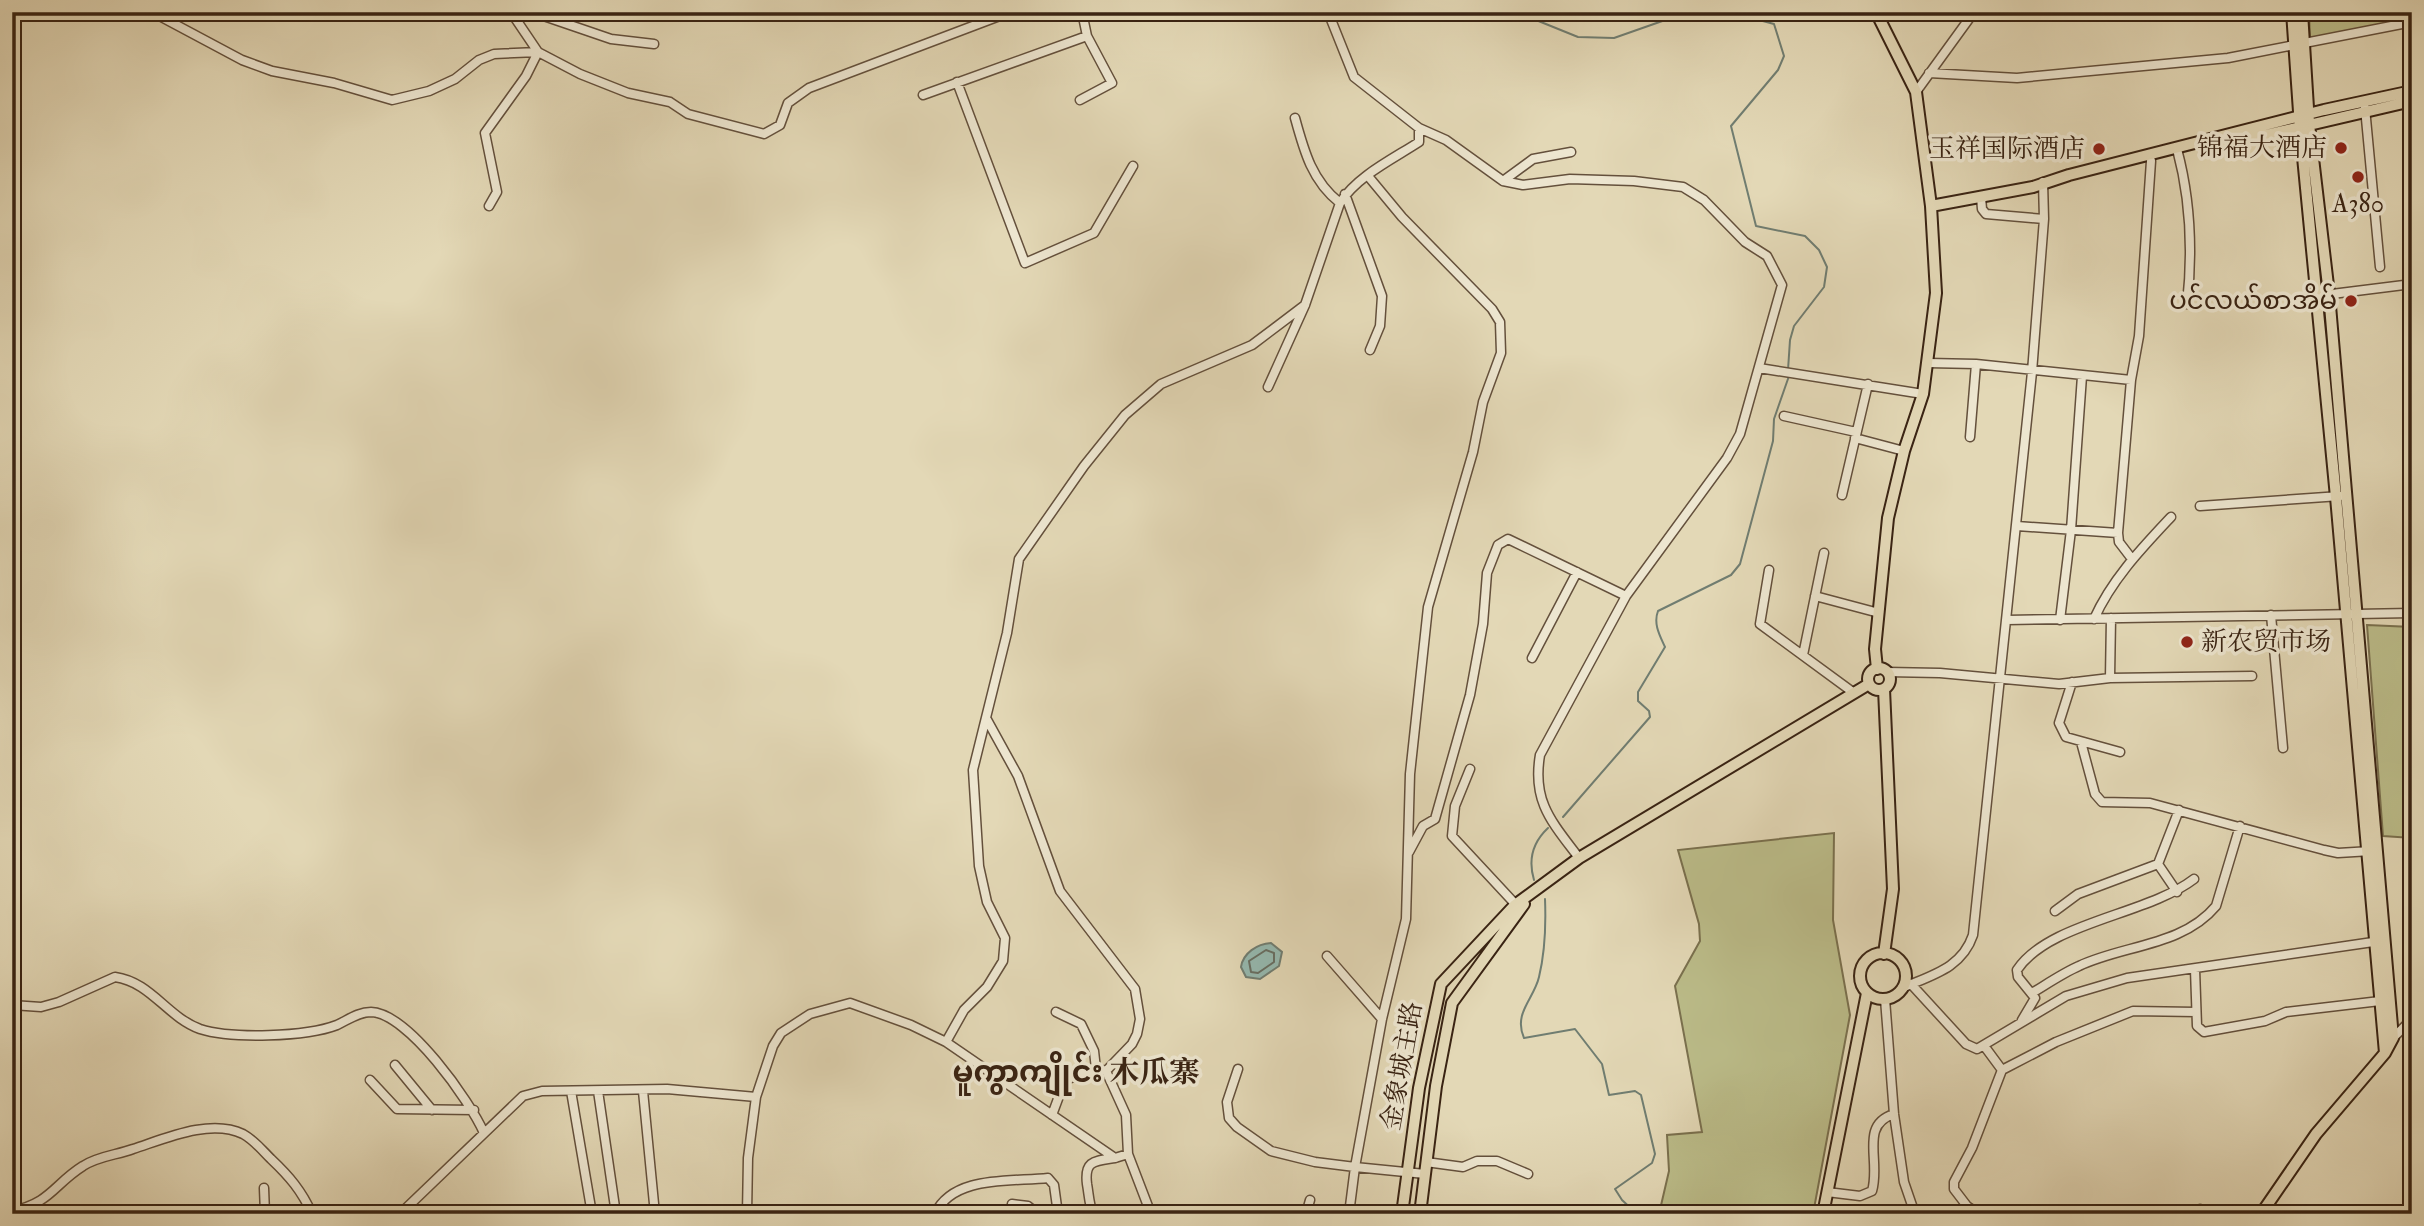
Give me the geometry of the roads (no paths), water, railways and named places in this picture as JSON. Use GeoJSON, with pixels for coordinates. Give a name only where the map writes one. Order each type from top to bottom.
{"type":"FeatureCollection","features":[{"type":"Feature","properties":{"kind":"main road"},"geometry":{"type":"LineString","coordinates":[[1876,12],[1916,92],[1931,206],[1936,293],[1923,394],[1904,451],[1888,518],[1878,613],[1882,670],[1890,680],[1884,689],[1893,889],[1884,954]]}},
{"type":"Feature","properties":{"kind":"main road"},"geometry":{"type":"LineString","coordinates":[[2261,1214],[2316,1134],[2385,1053],[2393,1038],[2372,851],[2342,496],[2320,260],[2309,174],[2299,46],[2292,12]]}},
{"type":"Feature","properties":{"kind":"main road"},"geometry":{"type":"LineString","coordinates":[[2299,46],[2302,12]]}},
{"type":"Feature","properties":{"kind":"main road"},"geometry":{"type":"LineString","coordinates":[[2040,186],[2365,106],[2412,91]]}},
{"type":"Feature","properties":{"kind":"main road"},"geometry":{"type":"LineString","coordinates":[[2365,106],[2412,101]]}},
{"type":"Feature","properties":{"kind":"main road"},"geometry":{"type":"LineString","coordinates":[[1931,206],[2040,186],[2151,161],[2177,152]]}},
{"type":"Feature","properties":{"kind":"main road"},"geometry":{"type":"LineString","coordinates":[[1882,670],[1870,673],[1869,684],[1876,690],[1884,689]]}},
{"type":"Feature","properties":{"kind":"main road","name":"金象城主路"},"geometry":{"type":"LineString","coordinates":[[1402,1214],[1424,1062],[1441,984],[1531,892],[1579,858],[1869,684]]}},
{"type":"Feature","properties":{"kind":"main road"},"geometry":{"type":"LineString","coordinates":[[2372,851],[2374,942],[2385,1053]]}},
{"type":"Feature","properties":{"kind":"main road","name":"金象城主路"},"geometry":{"type":"LineString","coordinates":[[1420,1214],[1440,1063],[1452,1003],[1518,907]]}},
{"type":"Feature","properties":{"kind":"main road"},"geometry":{"type":"LineString","coordinates":[[1824,1214],[1867,993],[1861,981],[1863,967],[1872,957],[1884,954],[1895,957],[1902,964],[1907,986],[1885,999],[1867,993]]}},
{"type":"Feature","properties":{"kind":"main road"},"geometry":{"type":"LineString","coordinates":[[1424,1062],[1440,1063]]}},
{"type":"Feature","properties":{"kind":"street"},"geometry":{"type":"LineString","coordinates":[[152,12],[242,60],[272,71],[334,83],[392,100],[438,87],[494,54],[538,52]]}},
{"type":"Feature","properties":{"kind":"street"},"geometry":{"type":"LineString","coordinates":[[511,12],[538,52],[593,80],[670,102],[688,114],[764,134],[780,125],[788,103],[808,88],[1010,12]]}},
{"type":"Feature","properties":{"kind":"street"},"geometry":{"type":"LineString","coordinates":[[532,12],[611,39],[653,44]]}},
{"type":"Feature","properties":{"kind":"street"},"geometry":{"type":"LineString","coordinates":[[1080,100],[1112,83],[1087,36],[1082,12]]}},
{"type":"Feature","properties":{"kind":"street"},"geometry":{"type":"LineString","coordinates":[[1328,12],[1354,76],[1419,128],[1446,140],[1503,181],[1523,185],[1570,179],[1672,184],[1694,193],[1745,242],[1767,256],[1779,275],[1781,296],[1740,434],[1727,458],[1626,596],[1540,755],[1537,773],[1542,802],[1549,818],[1579,858]]}},
{"type":"Feature","properties":{"kind":"street"},"geometry":{"type":"LineString","coordinates":[[1916,92],[1974,12]]}},
{"type":"Feature","properties":{"kind":"street"},"geometry":{"type":"LineString","coordinates":[[1929,73],[2030,77],[2228,58],[2412,22]]}},
{"type":"Feature","properties":{"kind":"street"},"geometry":{"type":"LineString","coordinates":[[923,95],[1087,36]]}},
{"type":"Feature","properties":{"kind":"street"},"geometry":{"type":"LineString","coordinates":[[489,206],[497,192],[485,133],[526,76],[538,52]]}},
{"type":"Feature","properties":{"kind":"street"},"geometry":{"type":"LineString","coordinates":[[957,82],[1025,263],[1094,233],[1133,166]]}},
{"type":"Feature","properties":{"kind":"street"},"geometry":{"type":"LineString","coordinates":[[2365,106],[2380,267]]}},
{"type":"Feature","properties":{"kind":"street"},"geometry":{"type":"LineString","coordinates":[[1295,118],[1307,162],[1324,190],[1340,203]]}},
{"type":"Feature","properties":{"kind":"street"},"geometry":{"type":"LineString","coordinates":[[1268,387],[1305,305],[1345,194],[1419,142],[1419,128]]}},
{"type":"Feature","properties":{"kind":"street"},"geometry":{"type":"LineString","coordinates":[[1503,181],[1533,159],[1571,152]]}},
{"type":"Feature","properties":{"kind":"street"},"geometry":{"type":"LineString","coordinates":[[2177,152],[2191,215],[2192,258],[2187,304]]}},
{"type":"Feature","properties":{"kind":"street"},"geometry":{"type":"LineString","coordinates":[[2132,559],[2119,542],[2118,533],[2132,380],[2139,336],[2151,161]]}},
{"type":"Feature","properties":{"kind":"street"},"geometry":{"type":"LineString","coordinates":[[1349,1214],[1382,1019],[1406,919],[1411,761],[1428,607],[1470,466],[1483,402],[1501,353],[1503,337],[1500,322],[1492,309],[1402,217],[1368,176]]}},
{"type":"Feature","properties":{"kind":"street"},"geometry":{"type":"LineString","coordinates":[[2040,186],[2044,219],[2032,372],[2002,679],[1973,935],[1969,947],[1954,965],[1907,986],[1966,1044],[1977,1049],[1985,1047],[2020,1022],[2066,996],[2091,986],[2127,978],[2374,942]]}},
{"type":"Feature","properties":{"kind":"street"},"geometry":{"type":"LineString","coordinates":[[1345,194],[1382,296],[1380,326],[1370,350]]}},
{"type":"Feature","properties":{"kind":"street"},"geometry":{"type":"LineString","coordinates":[[1981,197],[1982,209],[1986,214],[2044,219]]}},
{"type":"Feature","properties":{"kind":"street"},"geometry":{"type":"LineString","coordinates":[[2323,295],[2412,284]]}},
{"type":"Feature","properties":{"kind":"street"},"geometry":{"type":"LineString","coordinates":[[946,1042],[964,1010],[987,987],[1003,961],[1004,938],[987,902],[979,866],[973,770],[1007,634],[1018,559],[1084,466],[1125,415],[1161,384],[1252,345],[1305,305]]}},
{"type":"Feature","properties":{"kind":"street"},"geometry":{"type":"LineString","coordinates":[[1928,363],[1976,363],[2032,372],[2132,380]]}},
{"type":"Feature","properties":{"kind":"street"},"geometry":{"type":"LineString","coordinates":[[1970,438],[1976,363]]}},
{"type":"Feature","properties":{"kind":"street"},"geometry":{"type":"LineString","coordinates":[[1759,368],[1923,394]]}},
{"type":"Feature","properties":{"kind":"street"},"geometry":{"type":"LineString","coordinates":[[2060,620],[2071,530],[2082,376]]}},
{"type":"Feature","properties":{"kind":"street"},"geometry":{"type":"LineString","coordinates":[[1842,495],[1868,384]]}},
{"type":"Feature","properties":{"kind":"street"},"geometry":{"type":"LineString","coordinates":[[1784,416],[1904,451]]}},
{"type":"Feature","properties":{"kind":"street"},"geometry":{"type":"LineString","coordinates":[[2200,506],[2342,496]]}},
{"type":"Feature","properties":{"kind":"street"},"geometry":{"type":"LineString","coordinates":[[2094,619],[2102,601],[2132,559],[2171,517]]}},
{"type":"Feature","properties":{"kind":"street"},"geometry":{"type":"LineString","coordinates":[[2017,526],[2118,533]]}},
{"type":"Feature","properties":{"kind":"street"},"geometry":{"type":"LineString","coordinates":[[1407,857],[1423,825],[1435,819],[1461,732],[1483,624],[1487,573],[1498,545],[1508,539],[1626,596]]}},
{"type":"Feature","properties":{"kind":"street"},"geometry":{"type":"LineString","coordinates":[[1803,655],[1824,553]]}},
{"type":"Feature","properties":{"kind":"street"},"geometry":{"type":"LineString","coordinates":[[1769,570],[1760,624],[1854,693]]}},
{"type":"Feature","properties":{"kind":"street"},"geometry":{"type":"LineString","coordinates":[[1532,659],[1577,572]]}},
{"type":"Feature","properties":{"kind":"street"},"geometry":{"type":"LineString","coordinates":[[1815,596],[1878,613]]}},
{"type":"Feature","properties":{"kind":"street"},"geometry":{"type":"LineString","coordinates":[[2007,620],[2412,613]]}},
{"type":"Feature","properties":{"kind":"street"},"geometry":{"type":"LineString","coordinates":[[2271,615],[2283,748]]}},
{"type":"Feature","properties":{"kind":"street"},"geometry":{"type":"LineString","coordinates":[[2110,618],[2110,678]]}},
{"type":"Feature","properties":{"kind":"street"},"geometry":{"type":"LineString","coordinates":[[1882,670],[2073,682],[2110,678],[2252,676]]}},
{"type":"Feature","properties":{"kind":"street"},"geometry":{"type":"LineString","coordinates":[[2073,682],[2059,726],[2067,739],[2120,752]]}},
{"type":"Feature","properties":{"kind":"street"},"geometry":{"type":"LineString","coordinates":[[986,718],[1018,776],[1060,891],[1135,989],[1140,1019],[1137,1034],[1132,1044],[1106,1071]]}},
{"type":"Feature","properties":{"kind":"street"},"geometry":{"type":"LineString","coordinates":[[2081,742],[2098,800],[2150,803],[2324,850],[2372,851]]}},
{"type":"Feature","properties":{"kind":"street"},"geometry":{"type":"LineString","coordinates":[[1470,769],[1455,806],[1452,836],[1518,907]]}},
{"type":"Feature","properties":{"kind":"street"},"geometry":{"type":"LineString","coordinates":[[2055,911],[2078,894],[2158,864],[2179,810]]}},
{"type":"Feature","properties":{"kind":"street"},"geometry":{"type":"LineString","coordinates":[[2032,993],[2078,966],[2164,940],[2208,916],[2216,906],[2240,826]]}},
{"type":"Feature","properties":{"kind":"street"},"geometry":{"type":"LineString","coordinates":[[2158,864],[2177,892]]}},
{"type":"Feature","properties":{"kind":"street"},"geometry":{"type":"LineString","coordinates":[[2020,1022],[2034,1001],[2032,993],[2017,974],[2019,966],[2034,954],[2084,926],[2177,892],[2194,879]]}},
{"type":"Feature","properties":{"kind":"street"},"geometry":{"type":"LineString","coordinates":[[1327,956],[1382,1019]]}},
{"type":"Feature","properties":{"kind":"street"},"geometry":{"type":"LineString","coordinates":[[2196,969],[2196,1012],[2199,1030],[2216,1031],[2265,1021],[2286,1012],[2380,1001]]}},
{"type":"Feature","properties":{"kind":"street"},"geometry":{"type":"LineString","coordinates":[[12,1005],[41,1007],[59,1002],[115,977],[148,989],[183,1018],[200,1028],[211,1030],[272,1035],[325,1028],[369,1012],[384,1014],[412,1036],[436,1061],[474,1110],[484,1133]]}},
{"type":"Feature","properties":{"kind":"street"},"geometry":{"type":"LineString","coordinates":[[1885,999],[1894,1114],[1904,1182],[1915,1214]]}},
{"type":"Feature","properties":{"kind":"street"},"geometry":{"type":"LineString","coordinates":[[747,1214],[748,1158],[756,1097],[773,1046],[781,1033],[828,1007],[850,1003],[911,1025],[946,1042],[1115,1158]]}},
{"type":"Feature","properties":{"kind":"street"},"geometry":{"type":"LineString","coordinates":[[1979,1214],[1957,1196],[1954,1182],[1972,1148],[2003,1070],[2067,1037],[2133,1011],[2196,1012]]}},
{"type":"Feature","properties":{"kind":"street"},"geometry":{"type":"LineString","coordinates":[[1056,1013],[1081,1024],[1094,1051],[1097,1069]]}},
{"type":"Feature","properties":{"kind":"street"},"geometry":{"type":"LineString","coordinates":[[2393,1038],[2412,1019]]}},
{"type":"Feature","properties":{"kind":"street"},"geometry":{"type":"LineString","coordinates":[[1985,1047],[2003,1070]]}},
{"type":"Feature","properties":{"kind":"street"},"geometry":{"type":"LineString","coordinates":[[395,1065],[432,1110]]}},
{"type":"Feature","properties":{"kind":"street"},"geometry":{"type":"LineString","coordinates":[[1052,1115],[1065,1080],[1097,1069],[1106,1071]]}},
{"type":"Feature","properties":{"kind":"street"},"geometry":{"type":"LineString","coordinates":[[1238,1069],[1227,1102],[1229,1118],[1237,1127],[1271,1151],[1315,1162],[1425,1174]]}},
{"type":"Feature","properties":{"kind":"street"},"geometry":{"type":"LineString","coordinates":[[1106,1071],[1126,1115],[1128,1154],[1151,1214]]}},
{"type":"Feature","properties":{"kind":"street"},"geometry":{"type":"LineString","coordinates":[[370,1080],[397,1109],[474,1110]]}},
{"type":"Feature","properties":{"kind":"street"},"geometry":{"type":"LineString","coordinates":[[400,1214],[523,1096],[542,1091],[667,1089],[756,1097]]}},
{"type":"Feature","properties":{"kind":"street"},"geometry":{"type":"LineString","coordinates":[[571,1091],[592,1214]]}},
{"type":"Feature","properties":{"kind":"street"},"geometry":{"type":"LineString","coordinates":[[598,1091],[616,1214]]}},
{"type":"Feature","properties":{"kind":"street"},"geometry":{"type":"LineString","coordinates":[[643,1091],[656,1214]]}},
{"type":"Feature","properties":{"kind":"street"},"geometry":{"type":"LineString","coordinates":[[1827,1192],[1860,1196],[1871,1191],[1875,1160],[1873,1130],[1881,1118],[1894,1114]]}},
{"type":"Feature","properties":{"kind":"street"},"geometry":{"type":"LineString","coordinates":[[12,1211],[48,1198],[80,1167],[93,1159],[181,1133],[215,1129],[241,1133],[255,1142],[289,1175],[304,1196],[312,1214]]}},
{"type":"Feature","properties":{"kind":"street"},"geometry":{"type":"LineString","coordinates":[[1093,1214],[1088,1203],[1085,1173],[1088,1167],[1096,1160],[1128,1154]]}},
{"type":"Feature","properties":{"kind":"street"},"geometry":{"type":"LineString","coordinates":[[1426,1162],[1463,1167],[1477,1161],[1497,1161],[1528,1174]]}},
{"type":"Feature","properties":{"kind":"street"},"geometry":{"type":"LineString","coordinates":[[935,1214],[945,1198],[959,1188],[1048,1178],[1054,1185],[1058,1214]]}},
{"type":"Feature","properties":{"kind":"street"},"geometry":{"type":"LineString","coordinates":[[264,1188],[265,1214]]}},
{"type":"Feature","properties":{"kind":"street"},"geometry":{"type":"LineString","coordinates":[[1306,1214],[1310,1200]]}},
{"type":"Feature","properties":{"kind":"street"},"geometry":{"type":"LineString","coordinates":[[1012,1204],[1028,1206],[1038,1214]]}},
{"type":"Feature","properties":{"kind":"street"},"geometry":{"type":"LineString","coordinates":[[2191,1214],[2200,1209],[2207,1214]]}},
{"type":"Feature","properties":{"kind":"water"},"geometry":{"type":"Polygon","coordinates":[[[1271,943],[1282,952],[1279,966],[1260,979],[1246,977],[1241,967],[1245,957],[1256,947],[1271,943]]]}},
{"type":"Feature","properties":{"kind":"waterway"},"geometry":{"type":"LineString","coordinates":[[1474,12],[1531,18],[1578,37],[1614,38],[1688,12]]}},
{"type":"Feature","properties":{"kind":"waterway"},"geometry":{"type":"LineString","coordinates":[[1729,12],[1774,24],[1784,56],[1778,70],[1731,126],[1756,226],[1805,236],[1819,250],[1827,267],[1824,287],[1794,326],[1788,370]]}},
{"type":"Feature","properties":{"kind":"waterway"},"geometry":{"type":"LineString","coordinates":[[1563,817],[1650,717],[1649,711],[1638,701],[1638,692],[1665,647],[1657,625],[1658,611],[1731,575],[1740,564],[1773,441],[1774,419],[1789,376]]}},
{"type":"Feature","properties":{"kind":"waterway"},"geometry":{"type":"LineString","coordinates":[[1534,880],[1531,866],[1533,852],[1538,840],[1548,828]]}},
{"type":"Feature","properties":{"kind":"waterway"},"geometry":{"type":"LineString","coordinates":[[1545,899],[1545,938],[1541,967],[1523,1014],[1521,1029],[1524,1038],[1575,1029],[1602,1064],[1609,1095],[1635,1091],[1641,1095],[1655,1154],[1652,1163],[1615,1189],[1637,1214]]}},
{"type":"Feature","properties":{"kind":"place","name":"锦福大酒店"},"geometry":{"type":"Point","coordinates":[2341,148]}},
{"type":"Feature","properties":{"kind":"place","name":"玉祥国际酒店"},"geometry":{"type":"Point","coordinates":[2099,149]}},
{"type":"Feature","properties":{"kind":"place","name":"A380"},"geometry":{"type":"Point","coordinates":[2358,177]}},
{"type":"Feature","properties":{"kind":"place","name":"ပင်လယ်စာအိမ်"},"geometry":{"type":"Point","coordinates":[2351,301]}},
{"type":"Feature","properties":{"kind":"place","name":"新农贸市场"},"geometry":{"type":"Point","coordinates":[2187,642]}},
{"type":"Feature","properties":{"kind":"district","name":"မူကွာကျိုင်း 木瓜寨"},"geometry":{"type":"Point","coordinates":[1076,1072]}}]}
